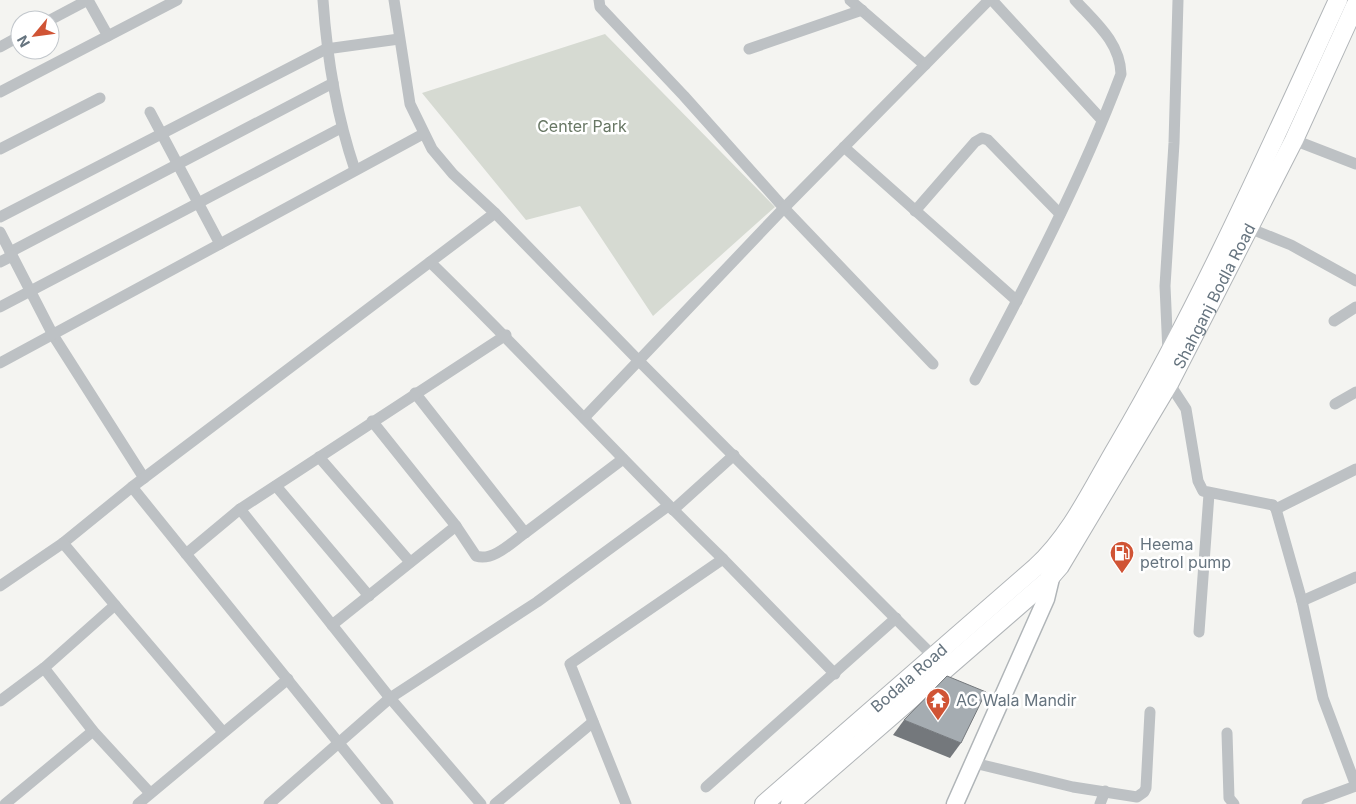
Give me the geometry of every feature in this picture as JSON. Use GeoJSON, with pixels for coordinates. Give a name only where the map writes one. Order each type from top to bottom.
{"type":"FeatureCollection","features":[{"type":"Feature","properties":{"kind":"main road","name":"Shahganj Bodla Road"},"geometry":{"type":"LineString","coordinates":[[1054,550],[1165,378],[1168,358],[1235,222],[1338,0]]}},
{"type":"Feature","properties":{"kind":"main road","name":"Shahganj Bodla Road"},"geometry":{"type":"LineString","coordinates":[[1052,576],[1068,554],[1248,228],[1294,140],[1356,4]]}},
{"type":"Feature","properties":{"kind":"main road","name":"Bodala Road"},"geometry":{"type":"LineString","coordinates":[[790,804],[940,662],[1054,550]]}},
{"type":"Feature","properties":{"kind":"main road","name":"Bodala Road"},"geometry":{"type":"LineString","coordinates":[[764,804],[940,662],[1052,576]]}},
{"type":"Feature","properties":{"kind":"street"},"geometry":{"type":"LineString","coordinates":[[60,15],[88,0],[108,36]]}},
{"type":"Feature","properties":{"kind":"street"},"geometry":{"type":"LineString","coordinates":[[0,92],[177,0]]}},
{"type":"Feature","properties":{"kind":"street"},"geometry":{"type":"LineString","coordinates":[[323,0],[326,49],[341,128],[355,170]]}},
{"type":"Feature","properties":{"kind":"street"},"geometry":{"type":"LineString","coordinates":[[394,0],[410,104],[423,134],[453,174],[495,213],[640,362],[940,662]]}},
{"type":"Feature","properties":{"kind":"street"},"geometry":{"type":"LineString","coordinates":[[601,0],[600,7],[684,96],[784,208],[933,364]]}},
{"type":"Feature","properties":{"kind":"street"},"geometry":{"type":"LineString","coordinates":[[850,0],[925,65]]}},
{"type":"Feature","properties":{"kind":"street"},"geometry":{"type":"LineString","coordinates":[[584,418],[640,362],[784,208],[990,0],[1102,120]]}},
{"type":"Feature","properties":{"kind":"street"},"geometry":{"type":"LineString","coordinates":[[975,380],[1060,214],[1121,74],[1121,63],[1109,37],[1075,0]]}},
{"type":"Feature","properties":{"kind":"street"},"geometry":{"type":"LineString","coordinates":[[1168,358],[1164,286],[1174,143],[1178,0]]}},
{"type":"Feature","properties":{"kind":"street"},"geometry":{"type":"LineString","coordinates":[[749,49],[862,10]]}},
{"type":"Feature","properties":{"kind":"street"},"geometry":{"type":"LineString","coordinates":[[0,217],[163,135],[326,49],[399,39]]}},
{"type":"Feature","properties":{"kind":"street"},"geometry":{"type":"LineString","coordinates":[[0,262],[11,254],[333,82]]}},
{"type":"Feature","properties":{"kind":"street"},"geometry":{"type":"LineString","coordinates":[[0,149],[100,98]]}},
{"type":"Feature","properties":{"kind":"street"},"geometry":{"type":"LineString","coordinates":[[150,112],[220,244]]}},
{"type":"Feature","properties":{"kind":"street"},"geometry":{"type":"LineString","coordinates":[[0,307],[341,128]]}},
{"type":"Feature","properties":{"kind":"street"},"geometry":{"type":"LineString","coordinates":[[0,363],[423,134]]}},
{"type":"Feature","properties":{"kind":"street"},"geometry":{"type":"LineString","coordinates":[[916,210],[975,142],[982,138],[988,140],[1060,214]]}},
{"type":"Feature","properties":{"kind":"street"},"geometry":{"type":"LineString","coordinates":[[1294,140],[1356,164]]}},
{"type":"Feature","properties":{"kind":"street"},"geometry":{"type":"LineString","coordinates":[[844,147],[1017,301]]}},
{"type":"Feature","properties":{"kind":"street"},"geometry":{"type":"LineString","coordinates":[[0,586],[63,542],[132,487],[495,213]]}},
{"type":"Feature","properties":{"kind":"street"},"geometry":{"type":"LineString","coordinates":[[1248,228],[1291,245],[1356,281]]}},
{"type":"Feature","properties":{"kind":"street"},"geometry":{"type":"LineString","coordinates":[[0,232],[53,335],[144,478]]}},
{"type":"Feature","properties":{"kind":"street"},"geometry":{"type":"LineString","coordinates":[[430,262],[506,335],[623,459],[835,674]]}},
{"type":"Feature","properties":{"kind":"street"},"geometry":{"type":"LineString","coordinates":[[1334,321],[1356,307]]}},
{"type":"Feature","properties":{"kind":"street"},"geometry":{"type":"LineString","coordinates":[[186,554],[240,509],[506,335]]}},
{"type":"Feature","properties":{"kind":"street"},"geometry":{"type":"LineString","coordinates":[[1165,378],[1186,409],[1198,481],[1203,491],[1209,494],[1273,506],[1276,509],[1302,601],[1323,698],[1356,786],[1307,804]]}},
{"type":"Feature","properties":{"kind":"street"},"geometry":{"type":"LineString","coordinates":[[1335,404],[1356,392]]}},
{"type":"Feature","properties":{"kind":"street"},"geometry":{"type":"LineString","coordinates":[[415,393],[525,533]]}},
{"type":"Feature","properties":{"kind":"street"},"geometry":{"type":"LineString","coordinates":[[372,421],[456,526],[476,556],[482,558],[490,557],[525,533],[623,459]]}},
{"type":"Feature","properties":{"kind":"street"},"geometry":{"type":"LineString","coordinates":[[269,804],[390,698],[537,602],[671,508],[734,455]]}},
{"type":"Feature","properties":{"kind":"street"},"geometry":{"type":"LineString","coordinates":[[319,456],[410,562]]}},
{"type":"Feature","properties":{"kind":"street"},"geometry":{"type":"LineString","coordinates":[[1276,509],[1356,470]]}},
{"type":"Feature","properties":{"kind":"street"},"geometry":{"type":"LineString","coordinates":[[276,486],[369,596]]}},
{"type":"Feature","properties":{"kind":"street"},"geometry":{"type":"LineString","coordinates":[[132,487],[388,804]]}},
{"type":"Feature","properties":{"kind":"street"},"geometry":{"type":"LineString","coordinates":[[1199,632],[1209,494]]}},
{"type":"Feature","properties":{"kind":"street"},"geometry":{"type":"LineString","coordinates":[[240,509],[390,698],[481,804]]}},
{"type":"Feature","properties":{"kind":"street"},"geometry":{"type":"LineString","coordinates":[[332,625],[456,526]]}},
{"type":"Feature","properties":{"kind":"street"},"geometry":{"type":"LineString","coordinates":[[63,542],[114,605],[223,732]]}},
{"type":"Feature","properties":{"kind":"street"},"geometry":{"type":"LineString","coordinates":[[955,804],[1046,599],[1052,576],[1054,550]]}},
{"type":"Feature","properties":{"kind":"street"},"geometry":{"type":"LineString","coordinates":[[626,804],[570,666],[571,662],[723,559]]}},
{"type":"Feature","properties":{"kind":"street"},"geometry":{"type":"LineString","coordinates":[[1302,601],[1356,577]]}},
{"type":"Feature","properties":{"kind":"street"},"geometry":{"type":"LineString","coordinates":[[0,702],[44,668],[114,605]]}},
{"type":"Feature","properties":{"kind":"street"},"geometry":{"type":"LineString","coordinates":[[706,787],[896,618]]}},
{"type":"Feature","properties":{"kind":"street"},"geometry":{"type":"LineString","coordinates":[[44,668],[93,731],[150,794]]}},
{"type":"Feature","properties":{"kind":"street"},"geometry":{"type":"LineString","coordinates":[[138,804],[288,679]]}},
{"type":"Feature","properties":{"kind":"street"},"geometry":{"type":"LineString","coordinates":[[974,763],[1073,787],[1106,791],[1132,797],[1144,792],[1150,712]]}},
{"type":"Feature","properties":{"kind":"street"},"geometry":{"type":"LineString","coordinates":[[495,804],[594,722]]}},
{"type":"Feature","properties":{"kind":"street"},"geometry":{"type":"LineString","coordinates":[[5,804],[93,731]]}},
{"type":"Feature","properties":{"kind":"street"},"geometry":{"type":"LineString","coordinates":[[1227,732],[1230,802]]}},
{"type":"Feature","properties":{"kind":"street"},"geometry":{"type":"LineString","coordinates":[[1100,804],[1106,791]]}},
{"type":"Feature","properties":{"kind":"green space","name":"Center Park"},"geometry":{"type":"Polygon","coordinates":[[[605,34],[775,207],[653,316],[580,206],[526,220],[422,93],[605,34]]]}},
{"type":"Feature","properties":{"kind":"building","name":"AC Wala Mandir"},"geometry":{"type":"Polygon","coordinates":[[[947,676],[986,692],[961,743],[904,720],[947,676]]]}},
{"type":"Feature","properties":{"kind":"place","name":"Heema petrol pump"},"geometry":{"type":"Point","coordinates":[1122,574]}},
{"type":"Feature","properties":{"kind":"place","name":"AC Wala Mandir"},"geometry":{"type":"Point","coordinates":[938,721]}}]}
